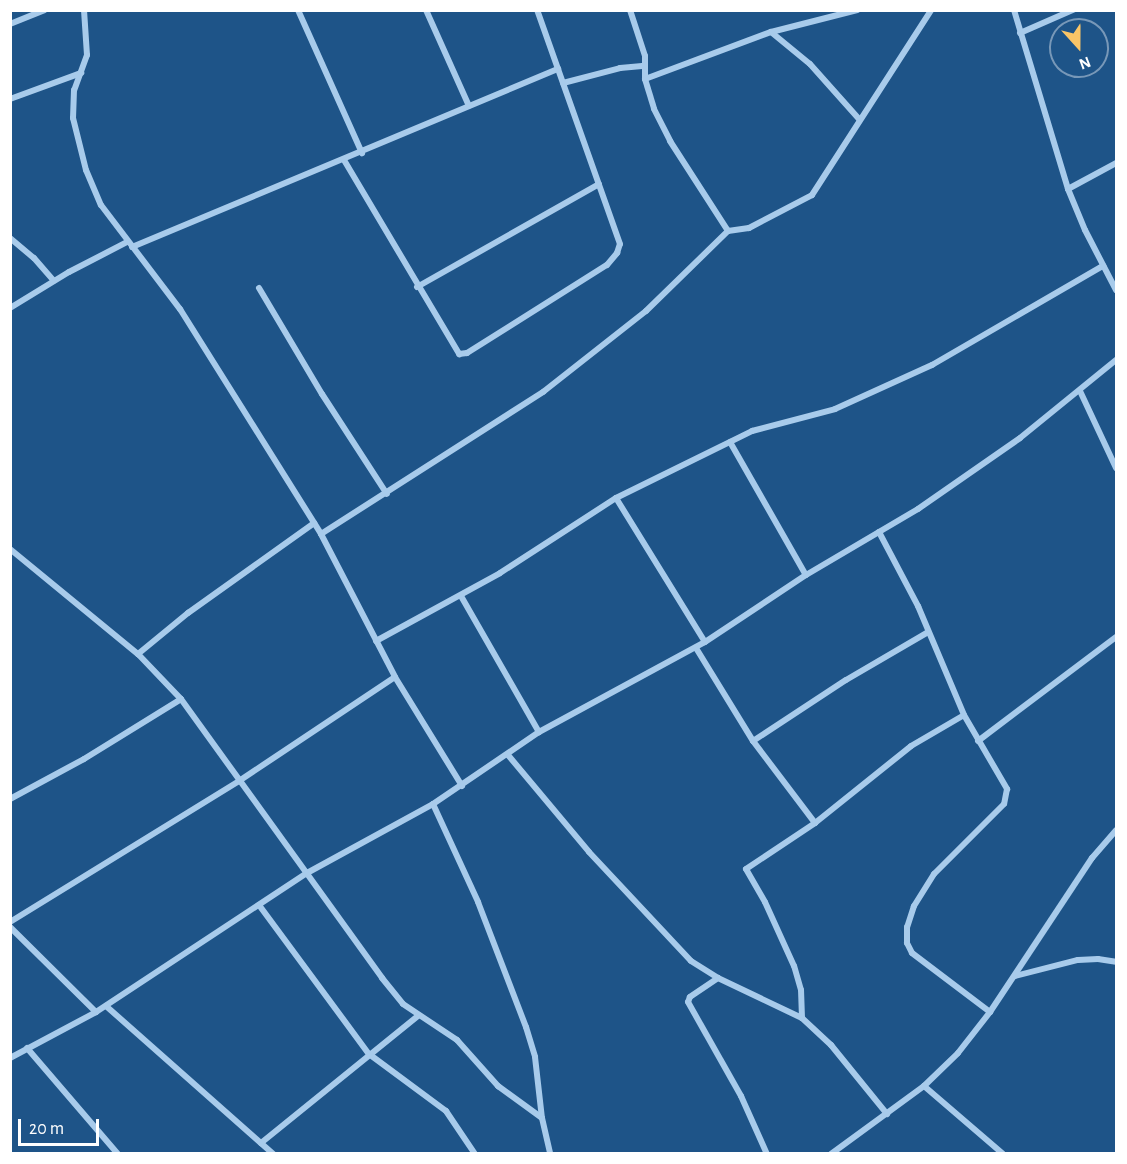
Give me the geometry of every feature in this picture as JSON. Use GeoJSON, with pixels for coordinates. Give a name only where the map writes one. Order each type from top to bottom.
{"type":"FeatureCollection","features":[{"type":"Feature","properties":{"kind":"street"},"geometry":{"type":"LineString","coordinates":[[10,24],[44,10]]}},
{"type":"Feature","properties":{"kind":"street"},"geometry":{"type":"LineString","coordinates":[[84,10],[87,55],[74,90],[73,118],[76,138],[101,205],[180,309],[321,534],[352,589],[395,677],[462,786]]}},
{"type":"Feature","properties":{"kind":"street"},"geometry":{"type":"LineString","coordinates":[[298,10],[362,153]]}},
{"type":"Feature","properties":{"kind":"street"},"geometry":{"type":"LineString","coordinates":[[426,10],[469,106]]}},
{"type":"Feature","properties":{"kind":"street"},"geometry":{"type":"LineString","coordinates":[[344,160],[417,287],[459,354],[467,353],[608,265],[620,244],[537,10]]}},
{"type":"Feature","properties":{"kind":"street"},"geometry":{"type":"LineString","coordinates":[[630,10],[645,56],[645,79],[654,110],[670,141],[728,231]]}},
{"type":"Feature","properties":{"kind":"street"},"geometry":{"type":"LineString","coordinates":[[645,79],[771,32],[856,10]]}},
{"type":"Feature","properties":{"kind":"street"},"geometry":{"type":"LineString","coordinates":[[321,534],[387,494],[543,392],[646,311],[728,231],[749,228],[812,195],[931,10]]}},
{"type":"Feature","properties":{"kind":"street"},"geometry":{"type":"LineString","coordinates":[[1014,10],[1068,189],[1116,290]]}},
{"type":"Feature","properties":{"kind":"street"},"geometry":{"type":"LineString","coordinates":[[1020,33],[1072,10]]}},
{"type":"Feature","properties":{"kind":"street"},"geometry":{"type":"LineString","coordinates":[[771,32],[810,64],[859,119]]}},
{"type":"Feature","properties":{"kind":"street"},"geometry":{"type":"LineString","coordinates":[[563,83],[620,68],[645,66]]}},
{"type":"Feature","properties":{"kind":"street"},"geometry":{"type":"LineString","coordinates":[[10,308],[54,281],[130,245],[362,153],[558,69]]}},
{"type":"Feature","properties":{"kind":"street"},"geometry":{"type":"LineString","coordinates":[[10,99],[81,73]]}},
{"type":"Feature","properties":{"kind":"street"},"geometry":{"type":"LineString","coordinates":[[1068,189],[1116,163]]}},
{"type":"Feature","properties":{"kind":"street"},"geometry":{"type":"LineString","coordinates":[[417,287],[599,183]]}},
{"type":"Feature","properties":{"kind":"street"},"geometry":{"type":"LineString","coordinates":[[10,238],[34,258],[54,281]]}},
{"type":"Feature","properties":{"kind":"street"},"geometry":{"type":"LineString","coordinates":[[376,642],[461,596],[540,549],[616,498],[730,442],[773,424],[835,409],[932,365],[1103,266]]}},
{"type":"Feature","properties":{"kind":"street"},"geometry":{"type":"LineString","coordinates":[[259,288],[322,394],[387,494]]}},
{"type":"Feature","properties":{"kind":"street"},"geometry":{"type":"LineString","coordinates":[[10,1058],[106,1006],[307,873],[433,804],[539,732],[696,648],[806,575],[977,471],[1116,360]]}},
{"type":"Feature","properties":{"kind":"street"},"geometry":{"type":"LineString","coordinates":[[1080,391],[1116,468]]}},
{"type":"Feature","properties":{"kind":"street"},"geometry":{"type":"LineString","coordinates":[[730,442],[806,575]]}},
{"type":"Feature","properties":{"kind":"street"},"geometry":{"type":"LineString","coordinates":[[616,498],[705,642]]}},
{"type":"Feature","properties":{"kind":"street"},"geometry":{"type":"LineString","coordinates":[[138,654],[188,613],[314,523]]}},
{"type":"Feature","properties":{"kind":"street"},"geometry":{"type":"LineString","coordinates":[[879,532],[928,632],[964,715],[1006,784],[1007,798],[983,826],[934,874],[914,906],[906,938],[915,956],[990,1012]]}},
{"type":"Feature","properties":{"kind":"street"},"geometry":{"type":"LineString","coordinates":[[10,549],[138,654],[181,699],[403,1004],[418,1016],[458,1040],[498,1086],[542,1118]]}},
{"type":"Feature","properties":{"kind":"street"},"geometry":{"type":"LineString","coordinates":[[461,596],[539,732]]}},
{"type":"Feature","properties":{"kind":"street"},"geometry":{"type":"LineString","coordinates":[[753,741],[846,680],[928,632]]}},
{"type":"Feature","properties":{"kind":"street"},"geometry":{"type":"LineString","coordinates":[[978,741],[1116,638]]}},
{"type":"Feature","properties":{"kind":"street"},"geometry":{"type":"LineString","coordinates":[[696,648],[753,741],[815,823]]}},
{"type":"Feature","properties":{"kind":"street"},"geometry":{"type":"LineString","coordinates":[[10,922],[239,781],[395,677]]}},
{"type":"Feature","properties":{"kind":"street"},"geometry":{"type":"LineString","coordinates":[[10,799],[84,759],[181,699]]}},
{"type":"Feature","properties":{"kind":"street"},"geometry":{"type":"LineString","coordinates":[[802,1018],[801,990],[794,966],[765,902],[746,871],[815,823],[911,746],[964,715]]}},
{"type":"Feature","properties":{"kind":"street"},"geometry":{"type":"LineString","coordinates":[[508,755],[589,852],[691,961],[718,978],[802,1018],[831,1045],[887,1114]]}},
{"type":"Feature","properties":{"kind":"street"},"geometry":{"type":"LineString","coordinates":[[433,804],[478,902],[522,1017],[535,1057],[542,1118],[550,1154]]}},
{"type":"Feature","properties":{"kind":"street"},"geometry":{"type":"LineString","coordinates":[[831,1154],[924,1086],[958,1053],[990,1012],[1092,858],[1116,830]]}},
{"type":"Feature","properties":{"kind":"street"},"geometry":{"type":"LineString","coordinates":[[259,905],[369,1054],[446,1111],[475,1154]]}},
{"type":"Feature","properties":{"kind":"street"},"geometry":{"type":"LineString","coordinates":[[10,927],[96,1012]]}},
{"type":"Feature","properties":{"kind":"street"},"geometry":{"type":"LineString","coordinates":[[1014,976],[1078,960],[1098,959],[1116,962]]}},
{"type":"Feature","properties":{"kind":"street"},"geometry":{"type":"LineString","coordinates":[[718,978],[690,997],[688,1002],[741,1096],[767,1154]]}},
{"type":"Feature","properties":{"kind":"street"},"geometry":{"type":"LineString","coordinates":[[106,1006],[273,1154]]}},
{"type":"Feature","properties":{"kind":"street"},"geometry":{"type":"LineString","coordinates":[[261,1143],[418,1016]]}},
{"type":"Feature","properties":{"kind":"street"},"geometry":{"type":"LineString","coordinates":[[27,1048],[118,1154]]}},
{"type":"Feature","properties":{"kind":"street"},"geometry":{"type":"LineString","coordinates":[[924,1086],[1003,1154]]}}]}
